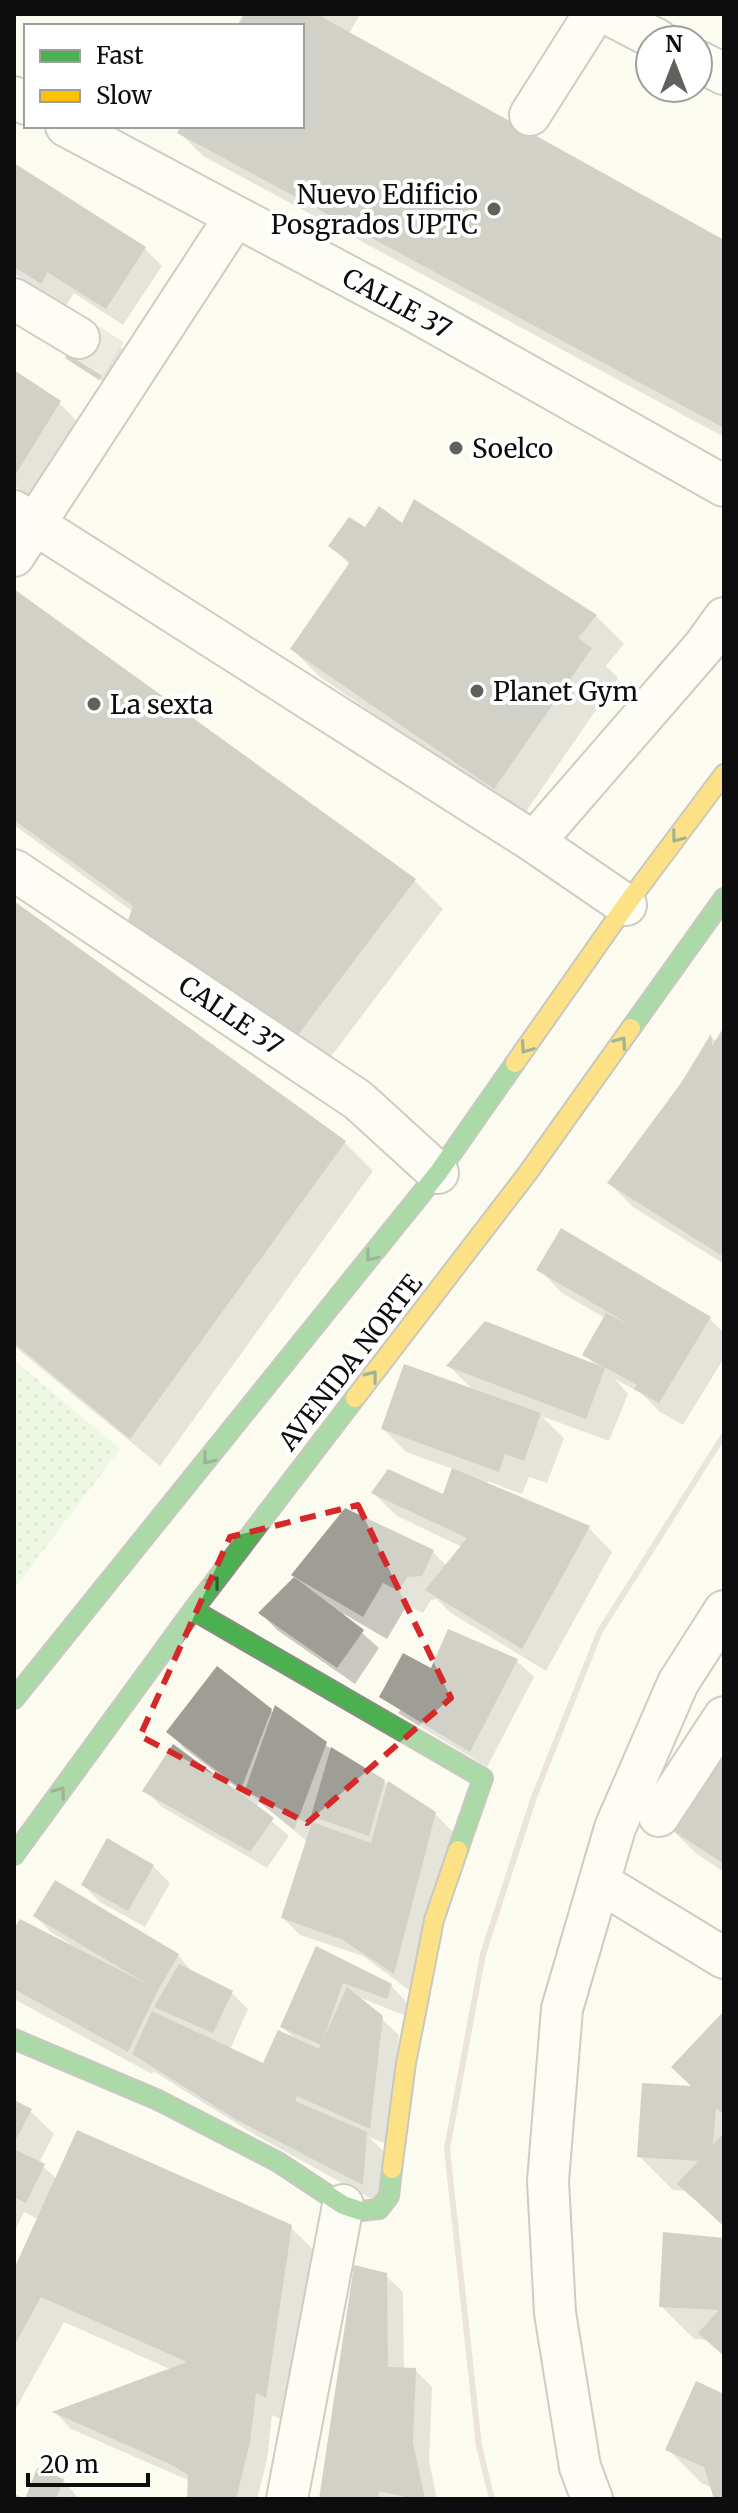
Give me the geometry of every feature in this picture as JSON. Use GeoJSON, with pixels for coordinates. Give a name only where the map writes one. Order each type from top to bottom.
{"type":"FeatureCollection","features":[{"type":"Feature","properties":{"kind":"main road","name":"AVENIDA NORTE"},"geometry":{"type":"LineString","coordinates":[[14,1699],[438,1173],[626,905],[724,774]]}},
{"type":"Feature","properties":{"kind":"main road","name":"AVENIDA NORTE"},"geometry":{"type":"LineString","coordinates":[[14,1855],[193,1610],[527,1174],[724,898]]}},
{"type":"Feature","properties":{"kind":"main road"},"geometry":{"type":"LineString","coordinates":[[14,2039],[158,2100],[278,2162],[343,2205],[361,2211],[379,2209],[389,2196],[406,2063],[434,1920],[483,1778],[193,1610]]}},
{"type":"Feature","properties":{"kind":"street"},"geometry":{"type":"LineString","coordinates":[[530,115],[594,14]]}},
{"type":"Feature","properties":{"kind":"street"},"geometry":{"type":"LineString","coordinates":[[608,14],[634,28]]}},
{"type":"Feature","properties":{"kind":"street","name":"CALLE 37"},"geometry":{"type":"LineString","coordinates":[[70,128],[410,309],[724,486]]}},
{"type":"Feature","properties":{"kind":"street"},"geometry":{"type":"LineString","coordinates":[[235,217],[123,365],[21,531],[534,842],[626,905]]}},
{"type":"Feature","properties":{"kind":"street"},"geometry":{"type":"LineString","coordinates":[[14,299],[79,338]]}},
{"type":"Feature","properties":{"kind":"street"},"geometry":{"type":"LineString","coordinates":[[534,842],[717,641]]}},
{"type":"Feature","properties":{"kind":"street","name":"CALLE 37"},"geometry":{"type":"LineString","coordinates":[[14,870],[358,1100],[438,1173]]}},
{"type":"Feature","properties":{"kind":"street"},"geometry":{"type":"LineString","coordinates":[[592,2499],[580,2467],[555,2313],[548,2181],[562,2009],[615,1828],[678,1683],[724,1611]]}},
{"type":"Feature","properties":{"kind":"street"},"geometry":{"type":"LineString","coordinates":[[659,1816],[724,1717]]}},
{"type":"Feature","properties":{"kind":"street"},"geometry":{"type":"LineString","coordinates":[[599,1882],[724,1958]]}},
{"type":"Feature","properties":{"kind":"street"},"geometry":{"type":"LineString","coordinates":[[287,2499],[343,2205]]}},
{"type":"Feature","properties":{"kind":"highlighted area"},"geometry":{"type":"Polygon","coordinates":[[[358,1505],[451,1698],[307,1823],[140,1736],[230,1537],[358,1505]]]}},
{"type":"Feature","properties":{"kind":"green space"},"geometry":{"type":"Polygon","coordinates":[[[14,1360],[120,1449],[14,1589],[14,1360]]]}},
{"type":"Feature","properties":{"kind":"building","name":"Nuevo Edificio Posgrados UPTC"},"geometry":{"type":"Polygon","coordinates":[[[244,14],[324,14],[322,17],[724,240],[724,428],[177,133],[180,128],[304,128],[304,24],[238,24],[244,14]]]}},
{"type":"Feature","properties":{"kind":"building"},"geometry":{"type":"Polygon","coordinates":[[[14,163],[146,247],[106,309],[47,272],[42,284],[14,267],[14,163]]]}},
{"type":"Feature","properties":{"kind":"building"},"geometry":{"type":"Polygon","coordinates":[[[89,323],[122,344],[99,380],[65,358],[89,323]]]}},
{"type":"Feature","properties":{"kind":"building"},"geometry":{"type":"Polygon","coordinates":[[[14,370],[61,401],[14,477],[14,370]]]}},
{"type":"Feature","properties":{"kind":"building"},"geometry":{"type":"Polygon","coordinates":[[[414,499],[597,615],[578,638],[592,648],[494,789],[290,649],[350,562],[328,546],[349,517],[365,527],[379,506],[402,523],[414,499]]]}},
{"type":"Feature","properties":{"kind":"building","name":"La sexta"},"geometry":{"type":"Polygon","coordinates":[[[14,589],[416,879],[288,1048],[124,932],[133,906],[14,820],[14,589]]]}},
{"type":"Feature","properties":{"kind":"building"},"geometry":{"type":"Polygon","coordinates":[[[14,901],[346,1141],[130,1439],[14,1343],[14,901]]]}},
{"type":"Feature","properties":{"kind":"building"},"geometry":{"type":"Polygon","coordinates":[[[724,1027],[724,1257],[607,1183],[681,1083],[711,1034],[712,1046],[724,1027]]]}},
{"type":"Feature","properties":{"kind":"building"},"geometry":{"type":"Polygon","coordinates":[[[561,1228],[711,1317],[659,1403],[634,1389],[637,1385],[582,1355],[606,1313],[632,1326],[536,1270],[561,1228]]]}},
{"type":"Feature","properties":{"kind":"building"},"geometry":{"type":"Polygon","coordinates":[[[485,1321],[605,1368],[586,1419],[446,1366],[485,1321]]]}},
{"type":"Feature","properties":{"kind":"building"},"geometry":{"type":"Polygon","coordinates":[[[404,1364],[541,1413],[524,1461],[505,1454],[499,1472],[381,1429],[404,1364]]]}},
{"type":"Feature","properties":{"kind":"building"},"geometry":{"type":"Polygon","coordinates":[[[452,1468],[590,1526],[522,1649],[425,1590],[467,1538],[371,1493],[388,1469],[443,1494],[452,1468]]]}},
{"type":"Feature","properties":{"kind":"building"},"geometry":{"type":"Polygon","coordinates":[[[345,1508],[434,1550],[422,1576],[407,1577],[399,1591],[383,1583],[363,1617],[291,1575],[345,1508]]]}},
{"type":"Feature","properties":{"kind":"building"},"geometry":{"type":"Polygon","coordinates":[[[294,1577],[364,1630],[337,1668],[258,1613],[294,1577]]]}},
{"type":"Feature","properties":{"kind":"building"},"geometry":{"type":"Polygon","coordinates":[[[448,1629],[518,1659],[470,1752],[379,1697],[403,1653],[431,1668],[448,1629]]]}},
{"type":"Feature","properties":{"kind":"building"},"geometry":{"type":"Polygon","coordinates":[[[217,1666],[272,1709],[241,1789],[166,1732],[217,1666]]]}},
{"type":"Feature","properties":{"kind":"building"},"geometry":{"type":"Polygon","coordinates":[[[275,1705],[327,1742],[294,1830],[245,1790],[275,1705]]]}},
{"type":"Feature","properties":{"kind":"building"},"geometry":{"type":"Polygon","coordinates":[[[724,1738],[724,1864],[666,1826],[724,1738]]]}},
{"type":"Feature","properties":{"kind":"building"},"geometry":{"type":"Polygon","coordinates":[[[173,1744],[274,1818],[250,1852],[142,1791],[173,1744]]]}},
{"type":"Feature","properties":{"kind":"building"},"geometry":{"type":"Polygon","coordinates":[[[331,1747],[385,1780],[369,1836],[311,1816],[331,1747]]]}},
{"type":"Feature","properties":{"kind":"building"},"geometry":{"type":"Polygon","coordinates":[[[388,1781],[436,1812],[394,1974],[343,1940],[281,1918],[312,1822],[371,1843],[388,1781]]]}},
{"type":"Feature","properties":{"kind":"building"},"geometry":{"type":"Polygon","coordinates":[[[107,1838],[154,1865],[128,1911],[81,1885],[107,1838]]]}},
{"type":"Feature","properties":{"kind":"building"},"geometry":{"type":"Polygon","coordinates":[[[55,1880],[179,1954],[128,2052],[14,1989],[14,1929],[20,1919],[147,1984],[33,1916],[55,1880]]]}},
{"type":"Feature","properties":{"kind":"building"},"geometry":{"type":"Polygon","coordinates":[[[316,1946],[392,1984],[387,1999],[343,1983],[323,2040],[347,1987],[383,2016],[370,2129],[297,2096],[295,2101],[367,2132],[363,2185],[237,2120],[132,2054],[152,2011],[263,2063],[278,2030],[319,2049],[321,2045],[280,2027],[316,1946]]]}},
{"type":"Feature","properties":{"kind":"building"},"geometry":{"type":"Polygon","coordinates":[[[179,1964],[233,1991],[213,2033],[154,2007],[179,1964]]]}},
{"type":"Feature","properties":{"kind":"building"},"geometry":{"type":"Polygon","coordinates":[[[722,2013],[724,2115],[716,2108],[713,2144],[724,2133],[724,2226],[677,2184],[698,2161],[637,2157],[642,2083],[691,2086],[671,2067],[722,2013]]]}},
{"type":"Feature","properties":{"kind":"building"},"geometry":{"type":"Polygon","coordinates":[[[14,2100],[32,2109],[14,2143],[14,2100]]]}},
{"type":"Feature","properties":{"kind":"building"},"geometry":{"type":"Polygon","coordinates":[[[77,2130],[292,2225],[266,2398],[256,2393],[250,2442],[236,2499],[187,2499],[188,2475],[170,2464],[52,2412],[187,2362],[41,2297],[14,2346],[14,2269],[77,2130]]]}},
{"type":"Feature","properties":{"kind":"building"},"geometry":{"type":"Polygon","coordinates":[[[14,2149],[45,2164],[26,2203],[14,2197],[14,2149]]]}},
{"type":"Feature","properties":{"kind":"building"},"geometry":{"type":"Polygon","coordinates":[[[663,2232],[724,2238],[724,2356],[698,2333],[719,2310],[659,2307],[663,2232]]]}},
{"type":"Feature","properties":{"kind":"building"},"geometry":{"type":"Polygon","coordinates":[[[354,2265],[387,2273],[388,2367],[416,2368],[413,2443],[425,2499],[379,2491],[377,2499],[319,2499],[354,2265]]]}},
{"type":"Feature","properties":{"kind":"building"},"geometry":{"type":"Polygon","coordinates":[[[696,2381],[724,2394],[724,2499],[714,2499],[704,2467],[665,2450],[696,2381]]]}},
{"type":"Feature","properties":{"kind":"building"},"geometry":{"type":"Polygon","coordinates":[[[37,2468],[64,2479],[56,2499],[25,2499],[37,2468]]]}},
{"type":"Feature","properties":{"kind":"tunnel"},"geometry":{"type":"LineString","coordinates":[[79,338],[113,359]]}},
{"type":"Feature","properties":{"kind":"railway"},"geometry":{"type":"LineString","coordinates":[[492,2499],[479,2446],[447,2149],[483,1954],[534,1797],[600,1631],[724,1435]]}},
{"type":"Feature","properties":{"kind":"traffic: fast"},"geometry":{"type":"LineString","coordinates":[[631,1028],[724,898]]}},
{"type":"Feature","properties":{"kind":"traffic: fast"},"geometry":{"type":"LineString","coordinates":[[14,1699],[438,1173],[515,1063]]}},
{"type":"Feature","properties":{"kind":"traffic: fast"},"geometry":{"type":"LineString","coordinates":[[14,1855],[193,1610],[355,1398]]}},
{"type":"Feature","properties":{"kind":"traffic: fast"},"geometry":{"type":"LineString","coordinates":[[193,1610],[483,1778],[458,1850]]}},
{"type":"Feature","properties":{"kind":"traffic: fast"},"geometry":{"type":"LineString","coordinates":[[14,2039],[158,2100],[278,2162],[343,2205],[361,2211],[379,2209],[389,2196],[392,2169]]}},
{"type":"Feature","properties":{"kind":"traffic: slow"},"geometry":{"type":"LineString","coordinates":[[515,1063],[626,905],[724,774]]}},
{"type":"Feature","properties":{"kind":"traffic: slow"},"geometry":{"type":"LineString","coordinates":[[355,1398],[527,1174],[631,1028]]}},
{"type":"Feature","properties":{"kind":"traffic: slow"},"geometry":{"type":"LineString","coordinates":[[392,2169],[406,2063],[434,1920],[458,1850]]}},
{"type":"Feature","properties":{"kind":"place","name":"Nuevo Edificio Posgrados UPTC"},"geometry":{"type":"Point","coordinates":[494,209]}},
{"type":"Feature","properties":{"kind":"place","name":"Soelco"},"geometry":{"type":"Point","coordinates":[456,448]}},
{"type":"Feature","properties":{"kind":"place","name":"Planet Gym"},"geometry":{"type":"Point","coordinates":[477,691]}},
{"type":"Feature","properties":{"kind":"place","name":"La sexta"},"geometry":{"type":"Point","coordinates":[94,704]}}]}
